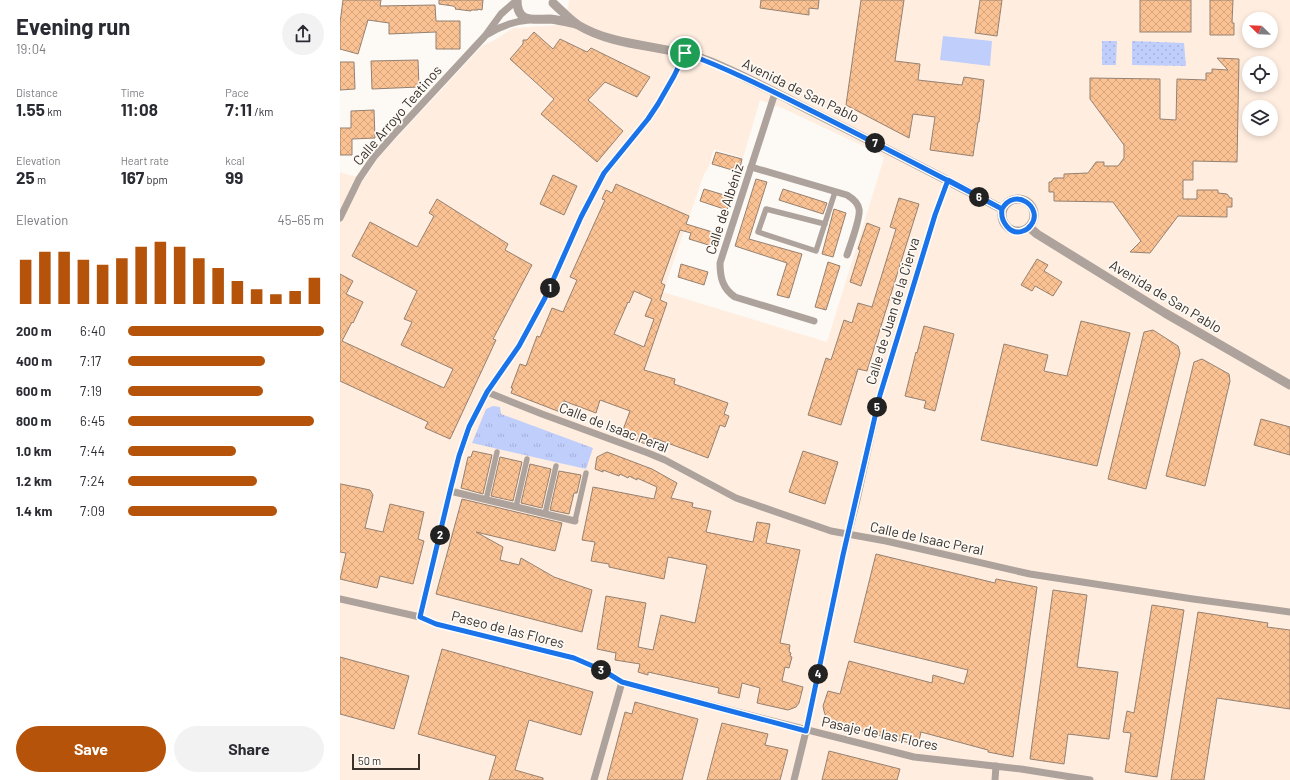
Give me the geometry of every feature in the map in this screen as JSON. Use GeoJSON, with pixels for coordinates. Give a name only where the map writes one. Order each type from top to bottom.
{"type":"FeatureCollection","features":[{"type":"Feature","properties":{"kind":"street"},"geometry":{"type":"LineString","coordinates":[[517,0],[518,10],[525,17],[535,20],[558,20],[577,24]]}},
{"type":"Feature","properties":{"kind":"street","name":"Calle Arroyo Teatinos"},"geometry":{"type":"LineString","coordinates":[[340,218],[359,179],[374,157],[485,36],[501,14],[517,0]]}},
{"type":"Feature","properties":{"kind":"street"},"geometry":{"type":"LineString","coordinates":[[535,20],[546,16],[551,10],[552,2]]}},
{"type":"Feature","properties":{"kind":"street"},"geometry":{"type":"LineString","coordinates":[[552,2],[577,24]]}},
{"type":"Feature","properties":{"kind":"street","name":"Calle Arroyo Teatinos"},"geometry":{"type":"LineString","coordinates":[[485,36],[508,24],[535,20]]}},
{"type":"Feature","properties":{"kind":"street","name":"Avenida de San Pablo"},"geometry":{"type":"LineString","coordinates":[[577,24],[613,39],[685,53],[710,62],[948,180],[1002,209]]}},
{"type":"Feature","properties":{"kind":"street"},"geometry":{"type":"LineString","coordinates":[[420,617],[459,456],[469,427],[487,392],[519,346],[545,298],[581,217],[604,173],[654,109],[674,76],[685,53]]}},
{"type":"Feature","properties":{"kind":"street","name":"Calle de Albéniz"},"geometry":{"type":"LineString","coordinates":[[775,93],[720,263],[721,277],[724,286],[729,293],[736,297],[814,321]]}},
{"type":"Feature","properties":{"kind":"street"},"geometry":{"type":"LineString","coordinates":[[751,167],[847,195],[854,200],[859,209],[858,218],[847,255]]}},
{"type":"Feature","properties":{"kind":"street","name":"Calle de Juan de la Cierva"},"geometry":{"type":"LineString","coordinates":[[794,780],[880,395],[935,215],[948,180]]}},
{"type":"Feature","properties":{"kind":"street"},"geometry":{"type":"LineString","coordinates":[[825,224],[766,209],[758,232],[816,251],[825,224],[835,192]]}},
{"type":"Feature","properties":{"kind":"street"},"geometry":{"type":"LineString","coordinates":[[1014,199],[1025,201],[1033,210],[1035,216],[1034,221],[1029,227],[1022,232],[1019,232],[1004,224],[1001,214],[1002,209],[1005,204],[1014,199]]}},
{"type":"Feature","properties":{"kind":"street","name":"Avenida de San Pablo"},"geometry":{"type":"LineString","coordinates":[[1029,227],[1037,234],[1165,313],[1290,385]]}},
{"type":"Feature","properties":{"kind":"street","name":"Calle de Isaac Peral"},"geometry":{"type":"LineString","coordinates":[[487,392],[542,414],[648,452],[736,498],[831,531],[886,541],[1030,574],[1290,612]]}},
{"type":"Feature","properties":{"kind":"street"},"geometry":{"type":"LineString","coordinates":[[486,500],[498,452]]}},
{"type":"Feature","properties":{"kind":"street"},"geometry":{"type":"LineString","coordinates":[[516,507],[527,459]]}},
{"type":"Feature","properties":{"kind":"street"},"geometry":{"type":"LineString","coordinates":[[545,514],[556,466]]}},
{"type":"Feature","properties":{"kind":"street"},"geometry":{"type":"LineString","coordinates":[[450,491],[575,521],[586,473]]}},
{"type":"Feature","properties":{"kind":"street","name":"Paseo de las Flores"},"geometry":{"type":"LineString","coordinates":[[340,598],[420,617],[436,624],[574,658],[604,671],[622,682],[806,731]]}},
{"type":"Feature","properties":{"kind":"street"},"geometry":{"type":"LineString","coordinates":[[594,780],[622,682]]}},
{"type":"Feature","properties":{"kind":"street","name":"Pasaje de las Flores"},"geometry":{"type":"LineString","coordinates":[[806,731],[914,757],[996,766],[1090,780]]}},
{"type":"Feature","properties":{"kind":"street"},"geometry":{"type":"LineString","coordinates":[[995,780],[996,766]]}},
{"type":"Feature","properties":{"kind":"shaded area"},"geometry":{"type":"Polygon","coordinates":[[[569,0],[1290,0],[1290,780],[340,780],[340,172],[365,178],[378,158],[482,46],[513,28],[559,25],[568,8],[569,0]],[[760,100],[743,158],[714,149],[709,167],[704,174],[663,292],[827,342],[884,158],[878,153],[782,108],[760,100]]]}},
{"type":"Feature","properties":{"kind":"green space"},"geometry":{"type":"Polygon","coordinates":[[[943,36],[992,41],[990,66],[940,60],[943,36]]]}},
{"type":"Feature","properties":{"kind":"green space"},"geometry":{"type":"Polygon","coordinates":[[[1102,41],[1117,41],[1116,65],[1102,65],[1102,41]]]}},
{"type":"Feature","properties":{"kind":"green space"},"geometry":{"type":"Polygon","coordinates":[[[1132,41],[1184,43],[1186,66],[1132,65],[1132,41]]]}},
{"type":"Feature","properties":{"kind":"green space"},"geometry":{"type":"Polygon","coordinates":[[[493,406],[500,407],[501,414],[593,448],[586,469],[472,443],[486,409],[493,406]]]}},
{"type":"Feature","properties":{"kind":"building"},"geometry":{"type":"Polygon","coordinates":[[[343,0],[381,0],[380,6],[435,5],[436,21],[460,21],[460,49],[436,49],[436,32],[389,34],[389,23],[368,20],[358,54],[340,49],[340,23],[343,0]]]}},
{"type":"Feature","properties":{"kind":"building"},"geometry":{"type":"Polygon","coordinates":[[[439,0],[483,0],[482,10],[478,9],[471,11],[455,9],[456,8],[453,6],[439,4],[439,0]]]}},
{"type":"Feature","properties":{"kind":"building"},"geometry":{"type":"Polygon","coordinates":[[[761,0],[819,0],[818,9],[809,8],[809,15],[760,8],[761,0]]]}},
{"type":"Feature","properties":{"kind":"building"},"geometry":{"type":"Polygon","coordinates":[[[861,0],[904,0],[895,61],[920,64],[918,80],[962,85],[964,77],[984,80],[973,156],[930,150],[935,117],[913,114],[909,138],[846,105],[861,0]]]}},
{"type":"Feature","properties":{"kind":"building"},"geometry":{"type":"Polygon","coordinates":[[[980,0],[1002,0],[997,36],[975,33],[980,0]]]}},
{"type":"Feature","properties":{"kind":"building"},"geometry":{"type":"Polygon","coordinates":[[[1140,0],[1191,0],[1191,32],[1140,32],[1140,0]]]}},
{"type":"Feature","properties":{"kind":"building"},"geometry":{"type":"Polygon","coordinates":[[[1210,0],[1233,0],[1232,23],[1234,23],[1234,35],[1210,35],[1210,0]]]}},
{"type":"Feature","properties":{"kind":"building"},"geometry":{"type":"Polygon","coordinates":[[[534,32],[553,49],[560,39],[587,52],[591,48],[650,77],[637,97],[605,82],[588,100],[623,131],[597,162],[541,114],[554,99],[510,59],[523,44],[523,40],[527,40],[534,32]]]}},
{"type":"Feature","properties":{"kind":"building"},"geometry":{"type":"Polygon","coordinates":[[[1217,58],[1239,59],[1237,162],[1193,161],[1193,180],[1183,180],[1183,199],[1197,199],[1197,190],[1218,190],[1218,193],[1227,194],[1230,198],[1232,198],[1232,207],[1227,207],[1227,217],[1178,216],[1150,253],[1130,252],[1141,241],[1113,202],[1054,201],[1054,192],[1049,192],[1049,182],[1051,182],[1054,178],[1064,178],[1064,174],[1088,173],[1096,162],[1104,162],[1104,166],[1118,166],[1124,158],[1124,145],[1090,99],[1090,78],[1160,79],[1160,119],[1176,120],[1177,79],[1206,80],[1206,73],[1212,73],[1212,69],[1228,70],[1217,58]]]}},
{"type":"Feature","properties":{"kind":"building"},"geometry":{"type":"Polygon","coordinates":[[[418,60],[419,87],[372,89],[371,61],[418,60]]]}},
{"type":"Feature","properties":{"kind":"building"},"geometry":{"type":"Polygon","coordinates":[[[340,62],[354,62],[355,89],[340,90],[340,62]]]}},
{"type":"Feature","properties":{"kind":"building"},"geometry":{"type":"Polygon","coordinates":[[[374,110],[375,138],[352,139],[352,155],[340,155],[340,128],[351,128],[351,111],[374,110]]]}},
{"type":"Feature","properties":{"kind":"building"},"geometry":{"type":"Polygon","coordinates":[[[716,152],[742,159],[739,172],[712,164],[716,152]]]}},
{"type":"Feature","properties":{"kind":"building"},"geometry":{"type":"Polygon","coordinates":[[[553,175],[577,186],[564,215],[540,204],[553,175]]]}},
{"type":"Feature","properties":{"kind":"building"},"geometry":{"type":"Polygon","coordinates":[[[756,179],[767,182],[749,239],[802,254],[789,298],[777,295],[787,263],[735,246],[756,179]]]}},
{"type":"Feature","properties":{"kind":"building"},"geometry":{"type":"Polygon","coordinates":[[[616,184],[689,216],[686,224],[719,234],[715,247],[689,239],[691,233],[680,230],[661,283],[665,285],[660,300],[667,303],[644,370],[675,379],[674,384],[728,403],[724,414],[729,416],[725,427],[720,425],[708,458],[654,438],[651,446],[621,435],[630,411],[600,400],[596,413],[564,401],[560,412],[511,393],[513,388],[511,388],[520,364],[526,366],[537,336],[540,337],[552,308],[563,312],[577,280],[570,277],[605,200],[602,199],[606,190],[612,193],[616,184]],[[634,291],[614,334],[644,347],[654,319],[645,316],[652,299],[634,291]]]}},
{"type":"Feature","properties":{"kind":"building"},"geometry":{"type":"Polygon","coordinates":[[[704,189],[731,197],[727,210],[700,201],[704,189]]]}},
{"type":"Feature","properties":{"kind":"building"},"geometry":{"type":"Polygon","coordinates":[[[783,189],[827,203],[823,214],[779,200],[783,189]]]}},
{"type":"Feature","properties":{"kind":"building"},"geometry":{"type":"Polygon","coordinates":[[[899,198],[919,204],[867,371],[858,369],[841,425],[808,415],[826,358],[831,360],[844,320],[852,323],[858,303],[872,307],[896,229],[890,227],[899,198]]]}},
{"type":"Feature","properties":{"kind":"building"},"geometry":{"type":"Polygon","coordinates":[[[437,199],[508,244],[505,250],[532,265],[493,339],[496,340],[450,439],[425,428],[428,422],[340,381],[340,274],[353,281],[346,294],[363,302],[342,341],[444,388],[453,369],[401,345],[412,322],[404,319],[417,291],[352,256],[370,222],[417,247],[434,216],[429,213],[437,199]]]}},
{"type":"Feature","properties":{"kind":"building"},"geometry":{"type":"Polygon","coordinates":[[[834,209],[846,213],[833,257],[822,254],[834,209]]]}},
{"type":"Feature","properties":{"kind":"building"},"geometry":{"type":"Polygon","coordinates":[[[867,223],[880,228],[861,286],[850,282],[860,250],[858,249],[867,223]]]}},
{"type":"Feature","properties":{"kind":"building"},"geometry":{"type":"Polygon","coordinates":[[[1037,259],[1048,265],[1044,271],[1062,282],[1053,296],[1035,286],[1032,291],[1021,285],[1037,259]]]}},
{"type":"Feature","properties":{"kind":"building"},"geometry":{"type":"Polygon","coordinates":[[[828,262],[840,266],[826,310],[815,307],[828,262]]]}},
{"type":"Feature","properties":{"kind":"building"},"geometry":{"type":"Polygon","coordinates":[[[681,264],[708,272],[704,285],[678,277],[681,264]]]}},
{"type":"Feature","properties":{"kind":"building"},"geometry":{"type":"Polygon","coordinates":[[[1081,321],[1130,333],[1097,466],[981,440],[1004,344],[1048,355],[1044,371],[1067,376],[1081,321]]]}},
{"type":"Feature","properties":{"kind":"building"},"geometry":{"type":"Polygon","coordinates":[[[924,326],[954,334],[935,411],[924,408],[926,401],[905,396],[924,326]]]}},
{"type":"Feature","properties":{"kind":"building"},"geometry":{"type":"Polygon","coordinates":[[[1153,330],[1178,346],[1180,353],[1146,489],[1108,479],[1144,332],[1153,330]]]}},
{"type":"Feature","properties":{"kind":"building"},"geometry":{"type":"Polygon","coordinates":[[[1202,359],[1229,374],[1230,381],[1205,486],[1166,476],[1194,362],[1202,359]]]}},
{"type":"Feature","properties":{"kind":"building"},"geometry":{"type":"Polygon","coordinates":[[[1261,419],[1290,427],[1290,455],[1254,445],[1261,419]]]}},
{"type":"Feature","properties":{"kind":"building"},"geometry":{"type":"Polygon","coordinates":[[[473,451],[492,455],[483,494],[461,488],[468,457],[471,457],[473,451]]]}},
{"type":"Feature","properties":{"kind":"building"},"geometry":{"type":"Polygon","coordinates":[[[803,451],[838,462],[825,504],[789,492],[803,451]]]}},
{"type":"Feature","properties":{"kind":"building"},"geometry":{"type":"Polygon","coordinates":[[[607,452],[652,469],[677,483],[671,498],[693,503],[692,507],[711,511],[706,532],[753,542],[757,522],[770,524],[766,543],[800,550],[780,643],[790,645],[789,652],[791,653],[790,656],[792,657],[789,668],[785,667],[782,681],[803,687],[799,703],[796,707],[788,710],[757,703],[760,688],[742,683],[739,698],[718,693],[719,688],[648,672],[648,675],[638,672],[640,664],[615,660],[616,653],[597,649],[606,596],[646,603],[638,647],[653,650],[661,615],[695,623],[707,565],[668,557],[664,579],[609,567],[609,564],[591,561],[595,542],[582,540],[593,487],[654,499],[657,487],[637,478],[637,480],[629,476],[628,478],[620,474],[619,476],[603,470],[603,472],[595,469],[597,457],[607,452]]]}},
{"type":"Feature","properties":{"kind":"building"},"geometry":{"type":"Polygon","coordinates":[[[500,457],[522,462],[513,501],[491,496],[500,457]]]}},
{"type":"Feature","properties":{"kind":"building"},"geometry":{"type":"Polygon","coordinates":[[[530,464],[551,469],[542,508],[521,503],[530,464]]]}},
{"type":"Feature","properties":{"kind":"building"},"geometry":{"type":"Polygon","coordinates":[[[559,471],[581,475],[577,493],[574,493],[569,514],[550,510],[559,471]]]}},
{"type":"Feature","properties":{"kind":"building"},"geometry":{"type":"Polygon","coordinates":[[[340,484],[370,490],[373,495],[365,528],[383,532],[390,504],[424,512],[418,539],[424,541],[413,584],[380,576],[377,588],[340,579],[346,553],[340,552],[340,484]]]}},
{"type":"Feature","properties":{"kind":"building"},"geometry":{"type":"Polygon","coordinates":[[[462,499],[562,523],[555,551],[476,532],[503,547],[500,560],[519,565],[521,558],[554,577],[592,590],[582,632],[436,594],[462,499]]]}},
{"type":"Feature","properties":{"kind":"building"},"geometry":{"type":"Polygon","coordinates":[[[876,554],[995,583],[996,579],[1037,587],[1013,757],[988,752],[988,750],[921,732],[918,745],[834,724],[826,717],[823,706],[828,691],[840,694],[849,661],[932,683],[933,675],[964,684],[968,670],[854,642],[876,554]]]}},
{"type":"Feature","properties":{"kind":"building"},"geometry":{"type":"Polygon","coordinates":[[[1053,590],[1087,595],[1077,667],[1118,672],[1109,739],[1068,734],[1064,764],[1030,759],[1053,590]]]}},
{"type":"Feature","properties":{"kind":"building"},"geometry":{"type":"Polygon","coordinates":[[[1152,605],[1184,610],[1157,777],[1125,772],[1131,733],[1123,732],[1127,711],[1134,713],[1152,605]]]}},
{"type":"Feature","properties":{"kind":"building"},"geometry":{"type":"Polygon","coordinates":[[[1198,612],[1268,623],[1267,627],[1290,630],[1290,709],[1217,698],[1204,780],[1171,780],[1198,612]]]}},
{"type":"Feature","properties":{"kind":"building"},"geometry":{"type":"Polygon","coordinates":[[[442,649],[593,692],[581,735],[529,720],[515,770],[543,778],[543,780],[489,780],[496,756],[418,734],[442,649]]]}},
{"type":"Feature","properties":{"kind":"building"},"geometry":{"type":"Polygon","coordinates":[[[340,657],[409,676],[394,729],[340,714],[340,657]]]}},
{"type":"Feature","properties":{"kind":"building"},"geometry":{"type":"Polygon","coordinates":[[[635,702],[698,719],[682,780],[607,780],[625,712],[632,714],[635,702]]]}},
{"type":"Feature","properties":{"kind":"building"},"geometry":{"type":"Polygon","coordinates":[[[722,723],[768,734],[765,745],[788,750],[780,780],[707,780],[722,723]]]}},
{"type":"Feature","properties":{"kind":"building"},"geometry":{"type":"Polygon","coordinates":[[[829,751],[900,769],[897,780],[822,780],[829,751]]]}},
{"type":"Feature","properties":{"kind":"route"},"geometry":{"type":"LineString","coordinates":[[685,53],[674,76],[648,119],[604,173],[581,217],[545,298],[519,346],[487,392],[469,427],[459,456],[451,487],[420,617],[436,624],[574,658],[604,671],[622,682],[806,731],[843,555],[857,500],[880,395],[935,215],[948,180],[982,198],[1002,209],[1001,214],[1004,224],[1014,231],[1022,232],[1026,230],[1034,221],[1035,216],[1033,210],[1025,201],[1014,199],[1005,204],[1002,209],[948,180],[775,93],[710,62],[685,53]]}}]}
